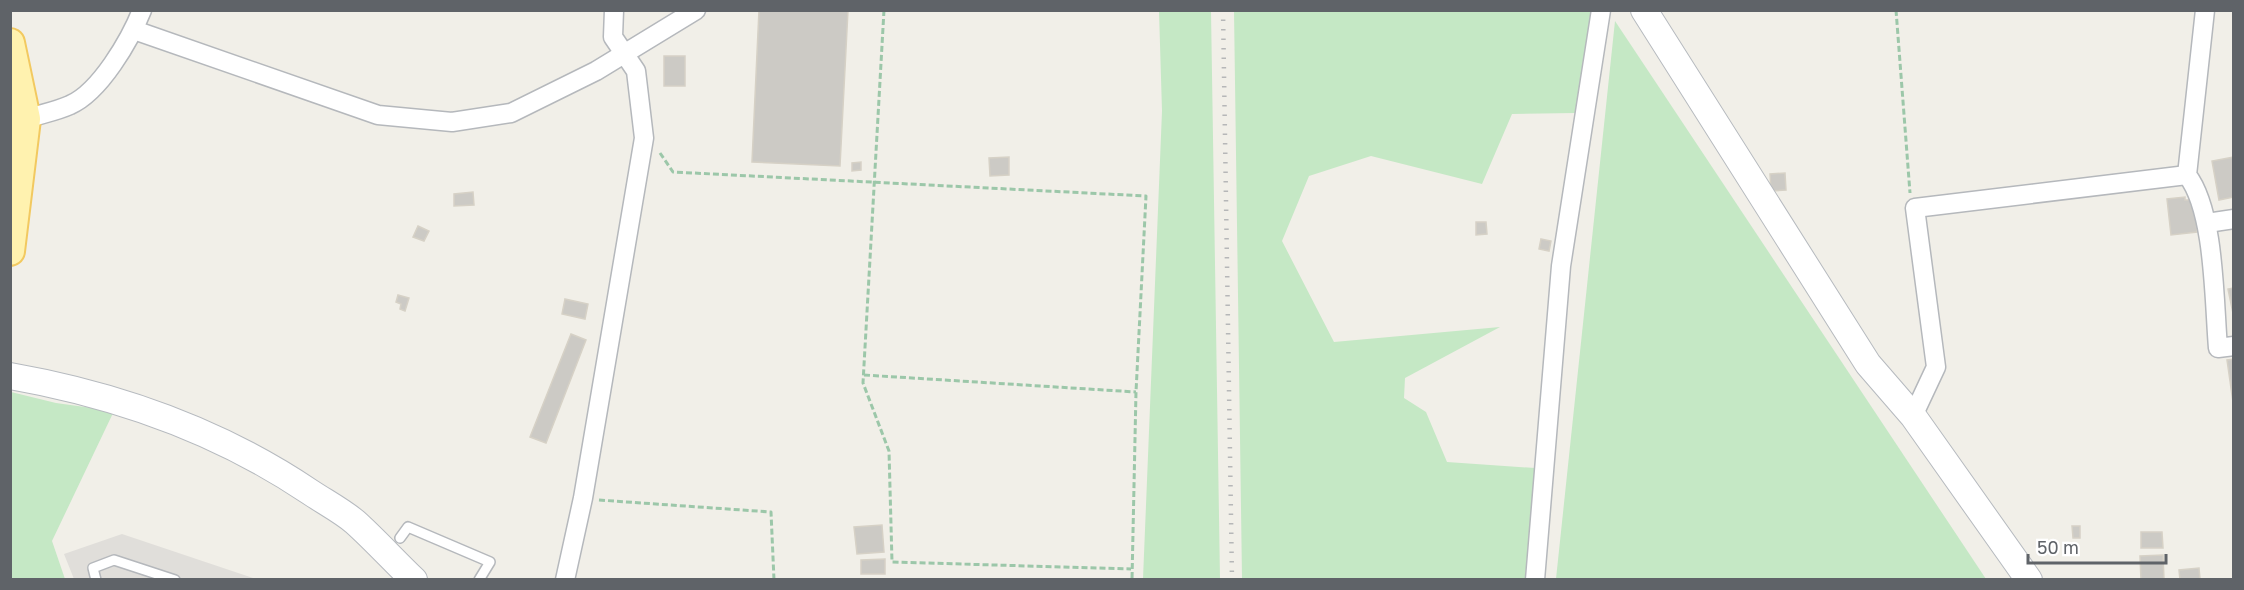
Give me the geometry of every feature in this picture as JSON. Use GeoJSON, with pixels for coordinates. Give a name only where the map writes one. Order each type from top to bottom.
{"type":"FeatureCollection","features":[{"type":"Feature","properties":{"kind":"main road"},"geometry":{"type":"LineString","coordinates":[[10,43],[26,119],[10,251]]}},
{"type":"Feature","properties":{"kind":"street"},"geometry":{"type":"LineString","coordinates":[[26,119],[72,104],[98,84],[134,30],[142,10]]}},
{"type":"Feature","properties":{"kind":"street"},"geometry":{"type":"LineString","coordinates":[[565,579],[583,498],[644,138],[636,71],[625,52],[612,37],[614,10]]}},
{"type":"Feature","properties":{"kind":"street"},"geometry":{"type":"LineString","coordinates":[[134,30],[378,116],[452,122],[511,113],[596,71],[696,10]]}},
{"type":"Feature","properties":{"kind":"street"},"geometry":{"type":"LineString","coordinates":[[1535,579],[1562,266],[1601,10]]}},
{"type":"Feature","properties":{"kind":"street"},"geometry":{"type":"LineString","coordinates":[[1644,10],[1868,363],[1913,416],[2029,579]]}},
{"type":"Feature","properties":{"kind":"street"},"geometry":{"type":"LineString","coordinates":[[2205,10],[2187,175],[2193,183],[2207,222],[2218,348],[2234,346]]}},
{"type":"Feature","properties":{"kind":"street"},"geometry":{"type":"LineString","coordinates":[[1913,416],[1936,367],[1915,208],[2187,175]]}},
{"type":"Feature","properties":{"kind":"street"},"geometry":{"type":"LineString","coordinates":[[2207,222],[2234,219]]}},
{"type":"Feature","properties":{"kind":"street"},"geometry":{"type":"LineString","coordinates":[[10,376],[73,387],[142,407],[207,435],[282,473],[354,521],[414,579]]}},
{"type":"Feature","properties":{"kind":"lane"},"geometry":{"type":"LineString","coordinates":[[400,538],[408,527],[490,562],[479,579]]}},
{"type":"Feature","properties":{"kind":"lane"},"geometry":{"type":"LineString","coordinates":[[96,579],[93,568],[114,560],[175,579]]}},
{"type":"Feature","properties":{"kind":"path"},"geometry":{"type":"LineString","coordinates":[[884,10],[863,383],[889,452],[892,562],[1132,569]]}},
{"type":"Feature","properties":{"kind":"path"},"geometry":{"type":"LineString","coordinates":[[1896,10],[1907,186],[1915,208]]}},
{"type":"Feature","properties":{"kind":"path"},"geometry":{"type":"LineString","coordinates":[[644,138],[652,140],[674,172],[873,184],[1146,196],[1136,392],[1132,579]]}},
{"type":"Feature","properties":{"kind":"path"},"geometry":{"type":"LineString","coordinates":[[864,375],[1136,392]]}},
{"type":"Feature","properties":{"kind":"path"},"geometry":{"type":"LineString","coordinates":[[583,498],[771,512],[774,579]]}},
{"type":"Feature","properties":{"kind":"shaded area"},"geometry":{"type":"Polygon","coordinates":[[[122,534],[256,579],[74,579],[64,554],[122,534]]]}},
{"type":"Feature","properties":{"kind":"green space"},"geometry":{"type":"Polygon","coordinates":[[[1159,11],[1211,11],[1220,579],[1143,579],[1162,111],[1159,11]]]}},
{"type":"Feature","properties":{"kind":"green space"},"geometry":{"type":"Polygon","coordinates":[[[1234,11],[1591,11],[1575,113],[1512,114],[1482,184],[1371,156],[1309,176],[1282,241],[1334,342],[1500,327],[1405,378],[1404,398],[1426,412],[1447,462],[1535,468],[1525,579],[1242,579],[1234,11]]]}},
{"type":"Feature","properties":{"kind":"green space"},"geometry":{"type":"Polygon","coordinates":[[[1615,21],[1986,579],[1556,579],[1615,21]]]}},
{"type":"Feature","properties":{"kind":"green space"},"geometry":{"type":"Polygon","coordinates":[[[11,392],[56,403],[114,411],[52,541],[65,579],[11,580],[11,392]]]}},
{"type":"Feature","properties":{"kind":"building"},"geometry":{"type":"Polygon","coordinates":[[[759,10],[848,10],[840,166],[752,162],[759,10]]]}},
{"type":"Feature","properties":{"kind":"building"},"geometry":{"type":"Polygon","coordinates":[[[664,56],[685,56],[685,86],[664,86],[664,56]]]}},
{"type":"Feature","properties":{"kind":"building"},"geometry":{"type":"Polygon","coordinates":[[[1009,157],[1009,175],[990,176],[989,158],[1009,157]]]}},
{"type":"Feature","properties":{"kind":"building"},"geometry":{"type":"Polygon","coordinates":[[[2234,157],[2234,197],[2219,200],[2212,161],[2234,157]]]}},
{"type":"Feature","properties":{"kind":"building"},"geometry":{"type":"Polygon","coordinates":[[[861,162],[861,170],[852,171],[852,163],[861,162]]]}},
{"type":"Feature","properties":{"kind":"building"},"geometry":{"type":"Polygon","coordinates":[[[1785,173],[1786,190],[1771,191],[1770,174],[1785,173]]]}},
{"type":"Feature","properties":{"kind":"building"},"geometry":{"type":"Polygon","coordinates":[[[473,192],[474,205],[454,206],[454,194],[473,192]]]}},
{"type":"Feature","properties":{"kind":"building"},"geometry":{"type":"Polygon","coordinates":[[[2185,197],[2185,200],[2191,200],[2191,205],[2195,205],[2197,232],[2171,235],[2167,199],[2185,197]]]}},
{"type":"Feature","properties":{"kind":"building"},"geometry":{"type":"Polygon","coordinates":[[[1476,222],[1486,222],[1487,234],[1476,235],[1476,222]]]}},
{"type":"Feature","properties":{"kind":"building"},"geometry":{"type":"Polygon","coordinates":[[[418,226],[429,231],[424,241],[413,237],[418,226]]]}},
{"type":"Feature","properties":{"kind":"building"},"geometry":{"type":"Polygon","coordinates":[[[1541,239],[1551,241],[1549,251],[1539,249],[1541,239]]]}},
{"type":"Feature","properties":{"kind":"building"},"geometry":{"type":"Polygon","coordinates":[[[2234,288],[2234,318],[2228,289],[2234,288]]]}},
{"type":"Feature","properties":{"kind":"building"},"geometry":{"type":"Polygon","coordinates":[[[398,295],[409,298],[405,311],[400,309],[401,304],[396,302],[398,295]]]}},
{"type":"Feature","properties":{"kind":"building"},"geometry":{"type":"Polygon","coordinates":[[[565,299],[588,304],[585,319],[562,314],[565,299]]]}},
{"type":"Feature","properties":{"kind":"building"},"geometry":{"type":"Polygon","coordinates":[[[571,334],[586,340],[546,443],[530,437],[571,334]]]}},
{"type":"Feature","properties":{"kind":"building"},"geometry":{"type":"Polygon","coordinates":[[[2234,359],[2234,402],[2233,402],[2227,360],[2234,359]]]}},
{"type":"Feature","properties":{"kind":"building"},"geometry":{"type":"Polygon","coordinates":[[[882,525],[884,552],[857,554],[854,527],[882,525]]]}},
{"type":"Feature","properties":{"kind":"building"},"geometry":{"type":"Polygon","coordinates":[[[2072,526],[2080,526],[2080,538],[2073,538],[2072,526]]]}},
{"type":"Feature","properties":{"kind":"building"},"geometry":{"type":"Polygon","coordinates":[[[2141,532],[2162,532],[2163,548],[2141,548],[2141,532]]]}},
{"type":"Feature","properties":{"kind":"building"},"geometry":{"type":"Polygon","coordinates":[[[2163,555],[2164,580],[2141,580],[2140,556],[2163,555]]]}},
{"type":"Feature","properties":{"kind":"building"},"geometry":{"type":"Polygon","coordinates":[[[885,559],[885,574],[861,574],[861,560],[885,559]]]}},
{"type":"Feature","properties":{"kind":"building"},"geometry":{"type":"Polygon","coordinates":[[[2199,568],[2200,579],[2180,580],[2179,570],[2199,568]]]}},
{"type":"Feature","properties":{"kind":"railway"},"geometry":{"type":"LineString","coordinates":[[1223,10],[1232,580]]}}]}
